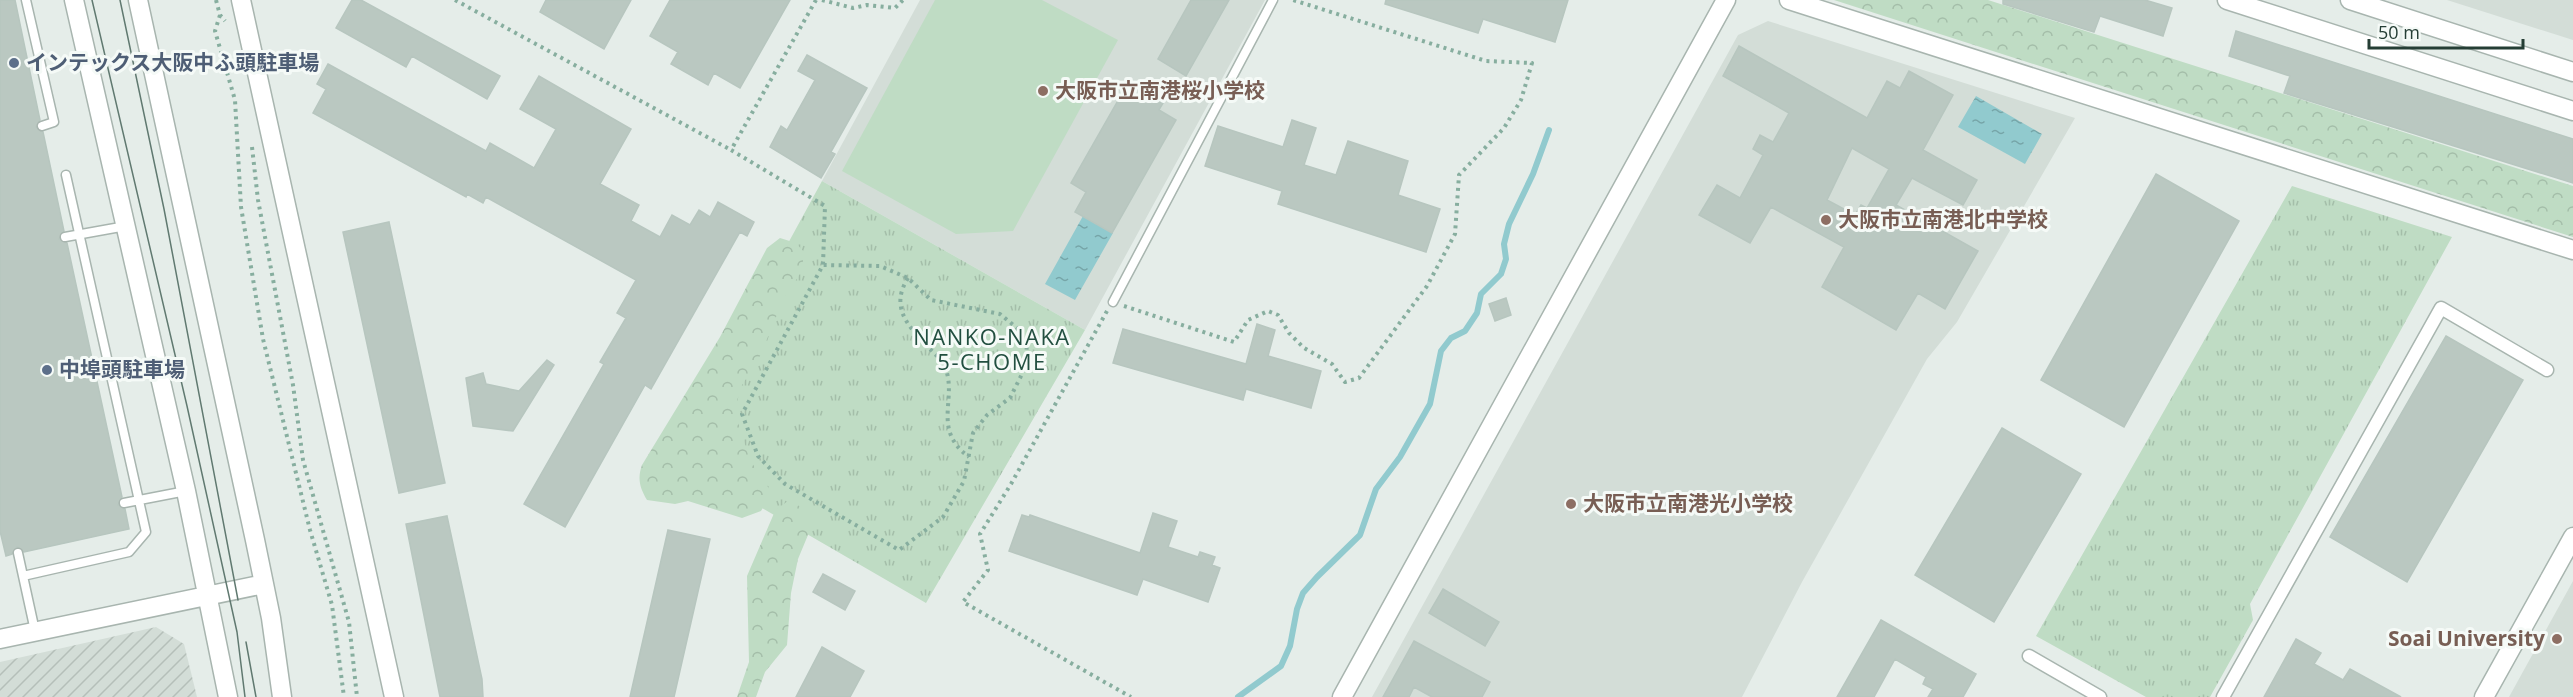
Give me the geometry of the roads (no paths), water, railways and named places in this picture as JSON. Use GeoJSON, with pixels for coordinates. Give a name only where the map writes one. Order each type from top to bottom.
{"type":"FeatureCollection","features":[{"type":"Feature","properties":{"kind":"street"},"geometry":{"type":"LineString","coordinates":[[74,0],[186,491],[228,697]]}},
{"type":"Feature","properties":{"kind":"street"},"geometry":{"type":"LineString","coordinates":[[138,0],[264,584],[282,697]]}},
{"type":"Feature","properties":{"kind":"street"},"geometry":{"type":"LineString","coordinates":[[241,0],[394,697]]}},
{"type":"Feature","properties":{"kind":"street"},"geometry":{"type":"LineString","coordinates":[[1342,697],[1726,0]]}},
{"type":"Feature","properties":{"kind":"street"},"geometry":{"type":"LineString","coordinates":[[1790,0],[2573,250]]}},
{"type":"Feature","properties":{"kind":"street"},"geometry":{"type":"LineString","coordinates":[[2227,0],[2573,111]]}},
{"type":"Feature","properties":{"kind":"street"},"geometry":{"type":"LineString","coordinates":[[2350,0],[2573,72]]}},
{"type":"Feature","properties":{"kind":"street"},"geometry":{"type":"LineString","coordinates":[[2223,697],[2441,308],[2547,370]]}},
{"type":"Feature","properties":{"kind":"street"},"geometry":{"type":"LineString","coordinates":[[2484,697],[2573,537]]}},
{"type":"Feature","properties":{"kind":"street"},"geometry":{"type":"LineString","coordinates":[[0,639],[264,584]]}},
{"type":"Feature","properties":{"kind":"street"},"geometry":{"type":"LineString","coordinates":[[2028,656],[2100,697]]}},
{"type":"Feature","properties":{"kind":"lane"},"geometry":{"type":"LineString","coordinates":[[26,0],[54,122],[42,126]]}},
{"type":"Feature","properties":{"kind":"lane"},"geometry":{"type":"LineString","coordinates":[[1113,302],[1273,0]]}},
{"type":"Feature","properties":{"kind":"lane"},"geometry":{"type":"LineString","coordinates":[[23,576],[129,552],[146,532],[66,175]]}},
{"type":"Feature","properties":{"kind":"lane"},"geometry":{"type":"LineString","coordinates":[[65,237],[126,226]]}},
{"type":"Feature","properties":{"kind":"lane"},"geometry":{"type":"LineString","coordinates":[[123,503],[186,491]]}},
{"type":"Feature","properties":{"kind":"lane"},"geometry":{"type":"LineString","coordinates":[[18,553],[35,631]]}},
{"type":"Feature","properties":{"kind":"water"},"geometry":{"type":"Polygon","coordinates":[[[1976,96],[2042,134],[2025,164],[1958,127],[1976,96]]]}},
{"type":"Feature","properties":{"kind":"water"},"geometry":{"type":"Polygon","coordinates":[[[1083,216],[1113,233],[1075,300],[1045,284],[1083,216]]]}},
{"type":"Feature","properties":{"kind":"waterway"},"geometry":{"type":"LineString","coordinates":[[1238,697],[1281,666],[1290,646],[1297,609],[1303,593],[1360,535],[1376,489],[1400,457],[1430,404],[1441,351],[1451,338],[1465,331],[1477,313],[1481,294],[1501,274],[1506,259],[1504,244],[1509,224],[1533,174],[1549,130]]}},
{"type":"Feature","properties":{"kind":"tram line"},"geometry":{"type":"LineString","coordinates":[[92,0],[187,406],[237,632],[245,697]]}},
{"type":"Feature","properties":{"kind":"tram line"},"geometry":{"type":"LineString","coordinates":[[120,0],[164,209],[238,600]]}},
{"type":"Feature","properties":{"kind":"tram line"},"geometry":{"type":"LineString","coordinates":[[246,642],[256,697]]}},
{"type":"Feature","properties":{"kind":"place","name":"インテックス大阪中ふ頭駐車場"},"geometry":{"type":"Point","coordinates":[14,63]}},
{"type":"Feature","properties":{"kind":"place","name":"大阪市立南港桜小学校"},"geometry":{"type":"Point","coordinates":[1043,91]}},
{"type":"Feature","properties":{"kind":"place","name":"大阪市立南港北中学校"},"geometry":{"type":"Point","coordinates":[1826,220]}},
{"type":"Feature","properties":{"kind":"place","name":"中埠頭駐車場"},"geometry":{"type":"Point","coordinates":[47,370]}},
{"type":"Feature","properties":{"kind":"place","name":"大阪市立南港光小学校"},"geometry":{"type":"Point","coordinates":[1571,504]}},
{"type":"Feature","properties":{"kind":"place","name":"Soai University"},"geometry":{"type":"Point","coordinates":[2557,639]}},
{"type":"Feature","properties":{"kind":"district","name":"NANKO-NAKA 5-CHOME"},"geometry":{"type":"Point","coordinates":[992,350]}}]}
